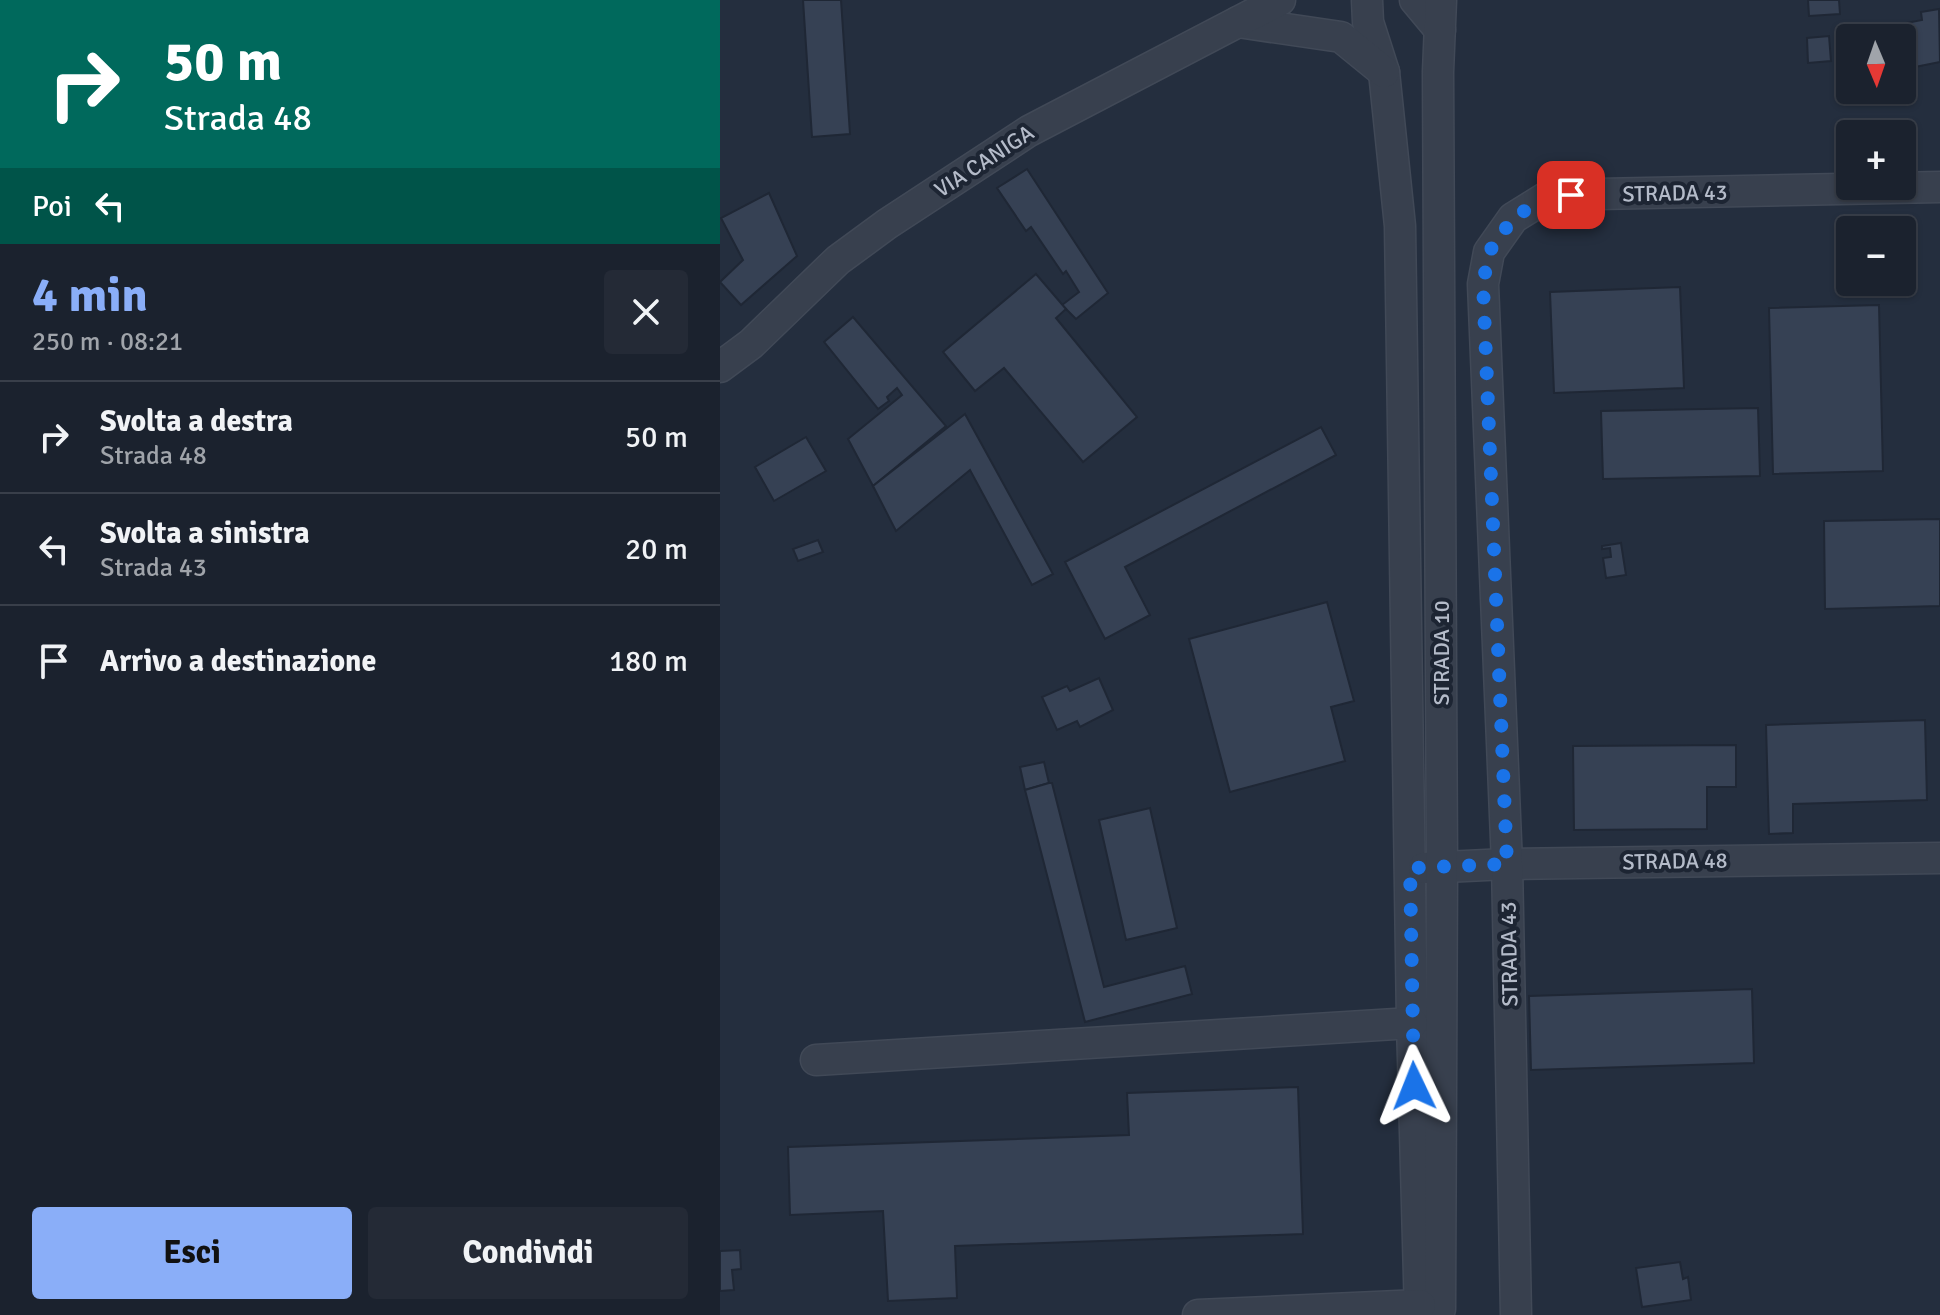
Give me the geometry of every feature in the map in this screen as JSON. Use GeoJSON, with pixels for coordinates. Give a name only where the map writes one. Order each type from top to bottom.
{"type":"FeatureCollection","features":[{"type":"Feature","properties":{"kind":"street","name":"VIA CANIGA"},"geometry":{"type":"LineString","coordinates":[[720,367],[751,344],[838,260],[887,224],[1029,131],[1280,0]]}},
{"type":"Feature","properties":{"kind":"street","name":"STRADA 10"},"geometry":{"type":"LineString","coordinates":[[1367,0],[1368,22],[1384,72],[1400,226],[1412,1023],[1427,1312]]}},
{"type":"Feature","properties":{"kind":"street","name":"STRADA 10"},"geometry":{"type":"LineString","coordinates":[[1415,0],[1440,15],[1442,867],[1427,1312]]}},
{"type":"Feature","properties":{"kind":"street"},"geometry":{"type":"LineString","coordinates":[[1238,22],[1341,37],[1384,72]]}},
{"type":"Feature","properties":{"kind":"street","name":"STRADA 43"},"geometry":{"type":"LineString","coordinates":[[1516,1315],[1507,864],[1483,284],[1489,252],[1513,218],[1550,195],[1940,187]]}},
{"type":"Feature","properties":{"kind":"street","name":"STRADA 48"},"geometry":{"type":"LineString","coordinates":[[1410,868],[1940,858]]}},
{"type":"Feature","properties":{"kind":"street"},"geometry":{"type":"LineString","coordinates":[[816,1060],[1412,1023]]}},
{"type":"Feature","properties":{"kind":"street"},"geometry":{"type":"LineString","coordinates":[[1198,1315],[1427,1312]]}},
{"type":"Feature","properties":{"kind":"building"},"geometry":{"type":"Polygon","coordinates":[[[803,0],[841,0],[850,134],[812,137],[803,0]]]}},
{"type":"Feature","properties":{"kind":"building"},"geometry":{"type":"Polygon","coordinates":[[[1808,0],[1839,0],[1840,14],[1809,16],[1808,0]]]}},
{"type":"Feature","properties":{"kind":"building"},"geometry":{"type":"Polygon","coordinates":[[[1939,9],[1940,62],[1916,67],[1916,24],[1901,24],[1922,20],[1921,12],[1939,9]]]}},
{"type":"Feature","properties":{"kind":"building"},"geometry":{"type":"Polygon","coordinates":[[[1829,36],[1831,61],[1808,63],[1807,38],[1829,36]]]}},
{"type":"Feature","properties":{"kind":"building"},"geometry":{"type":"Polygon","coordinates":[[[1027,169],[1108,293],[1076,319],[1062,305],[1079,292],[1031,227],[1026,231],[997,188],[1027,169]]]}},
{"type":"Feature","properties":{"kind":"building"},"geometry":{"type":"Polygon","coordinates":[[[769,193],[797,256],[741,305],[720,282],[743,260],[721,218],[769,193]]]}},
{"type":"Feature","properties":{"kind":"building"},"geometry":{"type":"Polygon","coordinates":[[[1036,274],[1066,309],[1056,318],[1137,417],[1083,462],[1004,368],[975,391],[943,352],[1036,274]]]}},
{"type":"Feature","properties":{"kind":"building"},"geometry":{"type":"Polygon","coordinates":[[[1680,287],[1684,388],[1554,393],[1550,292],[1680,287]]]}},
{"type":"Feature","properties":{"kind":"building"},"geometry":{"type":"Polygon","coordinates":[[[1879,305],[1883,471],[1773,474],[1769,308],[1879,305]]]}},
{"type":"Feature","properties":{"kind":"building"},"geometry":{"type":"Polygon","coordinates":[[[853,317],[946,426],[873,486],[848,439],[902,395],[897,388],[887,397],[889,401],[878,409],[824,342],[853,317]]]}},
{"type":"Feature","properties":{"kind":"building"},"geometry":{"type":"Polygon","coordinates":[[[1758,408],[1760,476],[1603,479],[1601,411],[1758,408]]]}},
{"type":"Feature","properties":{"kind":"building"},"geometry":{"type":"Polygon","coordinates":[[[965,414],[1053,574],[1032,585],[970,470],[896,531],[873,486],[965,414]]]}},
{"type":"Feature","properties":{"kind":"building"},"geometry":{"type":"Polygon","coordinates":[[[1321,427],[1336,455],[1125,567],[1150,615],[1105,639],[1065,562],[1321,427]]]}},
{"type":"Feature","properties":{"kind":"building"},"geometry":{"type":"Polygon","coordinates":[[[806,437],[826,471],[774,501],[755,467],[806,437]]]}},
{"type":"Feature","properties":{"kind":"building"},"geometry":{"type":"Polygon","coordinates":[[[1940,519],[1940,606],[1825,609],[1824,521],[1940,519]]]}},
{"type":"Feature","properties":{"kind":"building"},"geometry":{"type":"Polygon","coordinates":[[[818,540],[823,552],[798,561],[793,549],[818,540]]]}},
{"type":"Feature","properties":{"kind":"building"},"geometry":{"type":"Polygon","coordinates":[[[1621,543],[1626,575],[1606,578],[1603,558],[1611,557],[1610,548],[1602,549],[1602,546],[1621,543]]]}},
{"type":"Feature","properties":{"kind":"building"},"geometry":{"type":"Polygon","coordinates":[[[1327,602],[1354,701],[1331,707],[1345,761],[1230,792],[1189,639],[1327,602]]]}},
{"type":"Feature","properties":{"kind":"building"},"geometry":{"type":"Polygon","coordinates":[[[1099,678],[1113,710],[1080,727],[1077,721],[1057,730],[1042,697],[1067,686],[1070,691],[1099,678]]]}},
{"type":"Feature","properties":{"kind":"building"},"geometry":{"type":"Polygon","coordinates":[[[1925,720],[1927,800],[1793,804],[1793,833],[1769,834],[1766,725],[1925,720]]]}},
{"type":"Feature","properties":{"kind":"building"},"geometry":{"type":"Polygon","coordinates":[[[1736,745],[1736,787],[1707,787],[1707,829],[1574,830],[1573,746],[1736,745]]]}},
{"type":"Feature","properties":{"kind":"building"},"geometry":{"type":"Polygon","coordinates":[[[1044,762],[1049,783],[1025,790],[1020,767],[1044,762]]]}},
{"type":"Feature","properties":{"kind":"building"},"geometry":{"type":"Polygon","coordinates":[[[1052,783],[1104,987],[1185,966],[1192,994],[1085,1022],[1025,790],[1052,783]]]}},
{"type":"Feature","properties":{"kind":"building"},"geometry":{"type":"Polygon","coordinates":[[[1150,808],[1177,928],[1126,940],[1099,820],[1150,808]]]}},
{"type":"Feature","properties":{"kind":"building"},"geometry":{"type":"Polygon","coordinates":[[[1752,989],[1754,1063],[1531,1070],[1529,996],[1752,989]]]}},
{"type":"Feature","properties":{"kind":"building"},"geometry":{"type":"Polygon","coordinates":[[[1298,1087],[1303,1234],[955,1246],[957,1298],[888,1301],[883,1211],[790,1215],[788,1147],[1129,1135],[1127,1093],[1298,1087]]]}},
{"type":"Feature","properties":{"kind":"building"},"geometry":{"type":"Polygon","coordinates":[[[740,1250],[741,1269],[732,1270],[734,1290],[720,1291],[720,1251],[740,1250]]]}},
{"type":"Feature","properties":{"kind":"building"},"geometry":{"type":"Polygon","coordinates":[[[1680,1262],[1683,1279],[1688,1277],[1691,1300],[1642,1307],[1636,1268],[1680,1262]]]}},
{"type":"Feature","properties":{"kind":"route"},"geometry":{"type":"LineString","coordinates":[[1414,1086],[1410,868],[1507,864],[1483,284],[1489,252],[1513,218],[1550,195],[1571,195]]}}]}
